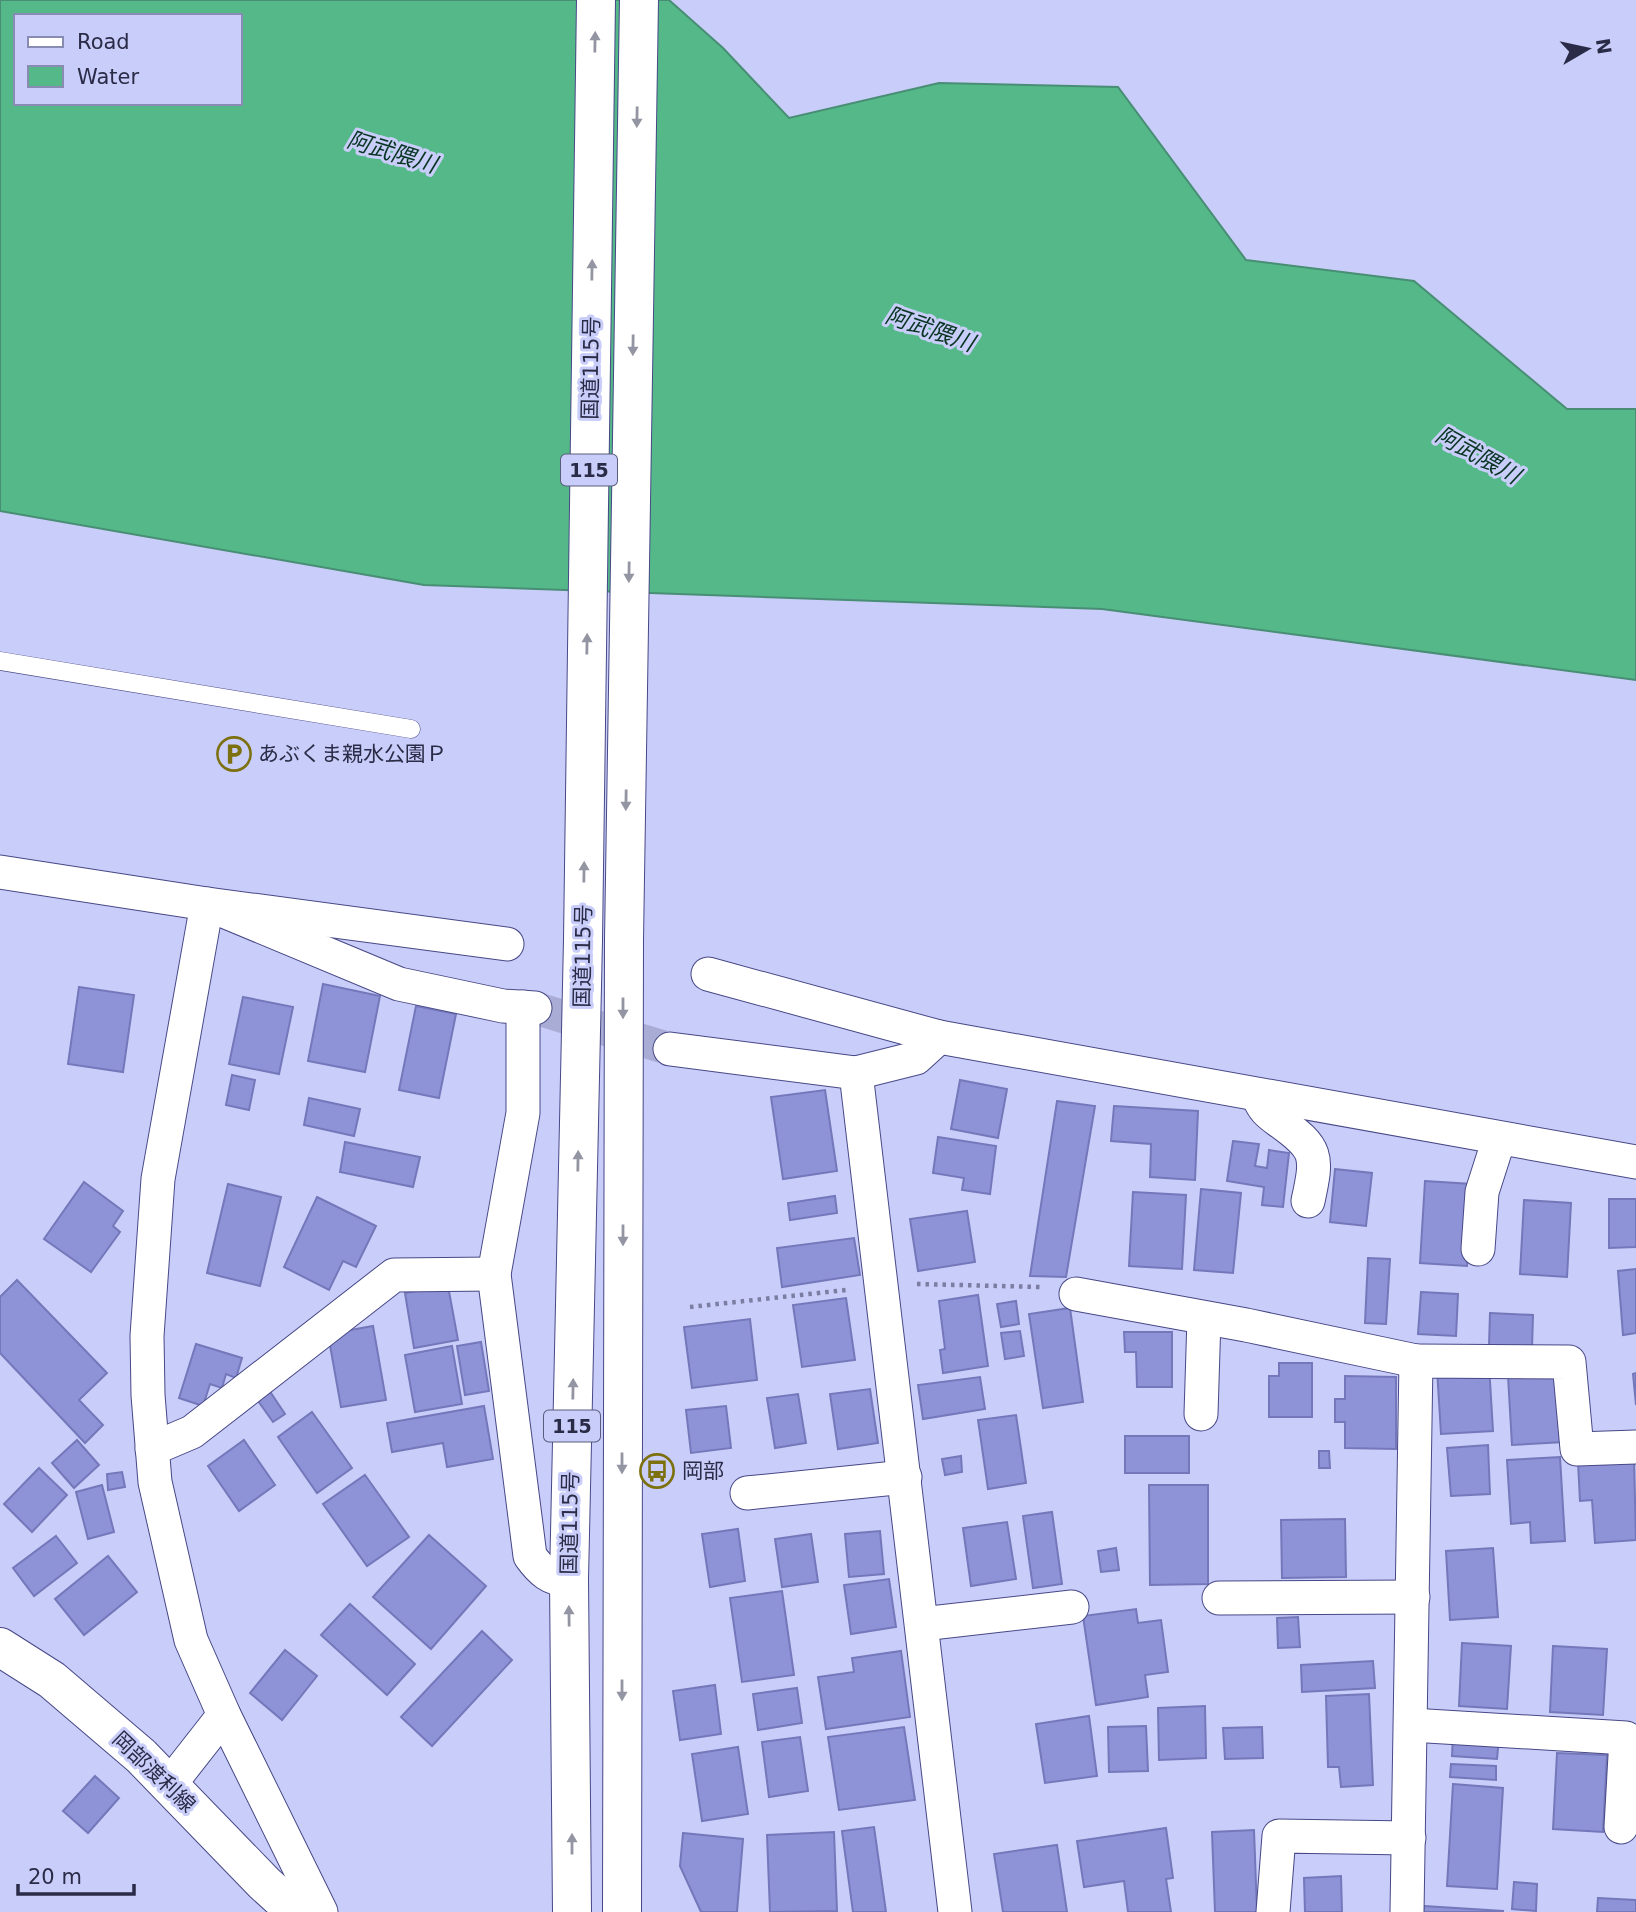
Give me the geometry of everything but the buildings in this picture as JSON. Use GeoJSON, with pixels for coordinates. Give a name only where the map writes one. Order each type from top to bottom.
{"type":"FeatureCollection","features":[{"type":"Feature","properties":{"kind":"main road","name":"国道115号"},"geometry":{"type":"LineString","coordinates":[[572,1912],[569,1579],[583,940],[596,0]]}},
{"type":"Feature","properties":{"kind":"main road","name":"国道115号"},"geometry":{"type":"LineString","coordinates":[[622,1912],[624,940],[639,0]]}},
{"type":"Feature","properties":{"kind":"main road","name":"岡部渡利線"},"geometry":{"type":"LineString","coordinates":[[0,1647],[52,1680],[141,1756],[264,1883],[296,1912]]}},
{"type":"Feature","properties":{"kind":"street"},"geometry":{"type":"LineString","coordinates":[[0,872],[207,904],[507,944]]}},
{"type":"Feature","properties":{"kind":"street"},"geometry":{"type":"LineString","coordinates":[[207,904],[399,984],[503,1006],[529,1007],[523,1113],[495,1274],[530,1556],[549,1576],[559,1580],[569,1579]]}},
{"type":"Feature","properties":{"kind":"street"},"geometry":{"type":"LineString","coordinates":[[207,904],[158,1179],[147,1336],[155,1482],[191,1640],[224,1715],[321,1912]]}},
{"type":"Feature","properties":{"kind":"street"},"geometry":{"type":"LineString","coordinates":[[708,974],[939,1037],[1636,1162]]}},
{"type":"Feature","properties":{"kind":"street"},"geometry":{"type":"LineString","coordinates":[[670,1049],[856,1073],[916,1058],[939,1037]]}},
{"type":"Feature","properties":{"kind":"street"},"geometry":{"type":"LineString","coordinates":[[856,1073],[955,1912]]}},
{"type":"Feature","properties":{"kind":"street"},"geometry":{"type":"LineString","coordinates":[[1258,1096],[1264,1111],[1310,1147],[1314,1159],[1314,1173],[1308,1201]]}},
{"type":"Feature","properties":{"kind":"street"},"geometry":{"type":"LineString","coordinates":[[1478,1249],[1482,1192],[1499,1139]]}},
{"type":"Feature","properties":{"kind":"street"},"geometry":{"type":"LineString","coordinates":[[152,1449],[192,1432],[394,1275],[495,1274]]}},
{"type":"Feature","properties":{"kind":"street"},"geometry":{"type":"LineString","coordinates":[[1076,1294],[1416,1361],[1569,1362],[1577,1449],[1636,1447]]}},
{"type":"Feature","properties":{"kind":"street"},"geometry":{"type":"LineString","coordinates":[[1201,1414],[1204,1318]]}},
{"type":"Feature","properties":{"kind":"street"},"geometry":{"type":"LineString","coordinates":[[1407,1912],[1416,1361]]}},
{"type":"Feature","properties":{"kind":"street"},"geometry":{"type":"LineString","coordinates":[[747,1493],[905,1477]]}},
{"type":"Feature","properties":{"kind":"street"},"geometry":{"type":"LineString","coordinates":[[1219,1598],[1413,1597]]}},
{"type":"Feature","properties":{"kind":"street"},"geometry":{"type":"LineString","coordinates":[[922,1624],[1072,1607]]}},
{"type":"Feature","properties":{"kind":"street"},"geometry":{"type":"LineString","coordinates":[[170,1784],[224,1715]]}},
{"type":"Feature","properties":{"kind":"street"},"geometry":{"type":"LineString","coordinates":[[1411,1725],[1626,1738],[1621,1827]]}},
{"type":"Feature","properties":{"kind":"street"},"geometry":{"type":"LineString","coordinates":[[1273,1912],[1279,1836],[1409,1838]]}},
{"type":"Feature","properties":{"kind":"lane"},"geometry":{"type":"LineString","coordinates":[[0,661],[411,729]]}},
{"type":"Feature","properties":{"kind":"water","name":"阿武隈川"},"geometry":{"type":"Polygon","coordinates":[[[0,0],[669,0],[723,48],[789,118],[939,83],[1118,87],[1246,260],[1414,281],[1567,409],[1636,409],[1636,680],[1102,609],[424,585],[0,511],[0,0]]]}},
{"type":"Feature","properties":{"kind":"tunnel"},"geometry":{"type":"LineString","coordinates":[[535,1008],[670,1049]]}},
{"type":"Feature","properties":{"kind":"place","name":"あぶくま親水公園Ｐ"},"geometry":{"type":"Point","coordinates":[234,754]}},
{"type":"Feature","properties":{"kind":"place","name":"岡部"},"geometry":{"type":"Point","coordinates":[657,1471]}}]}
